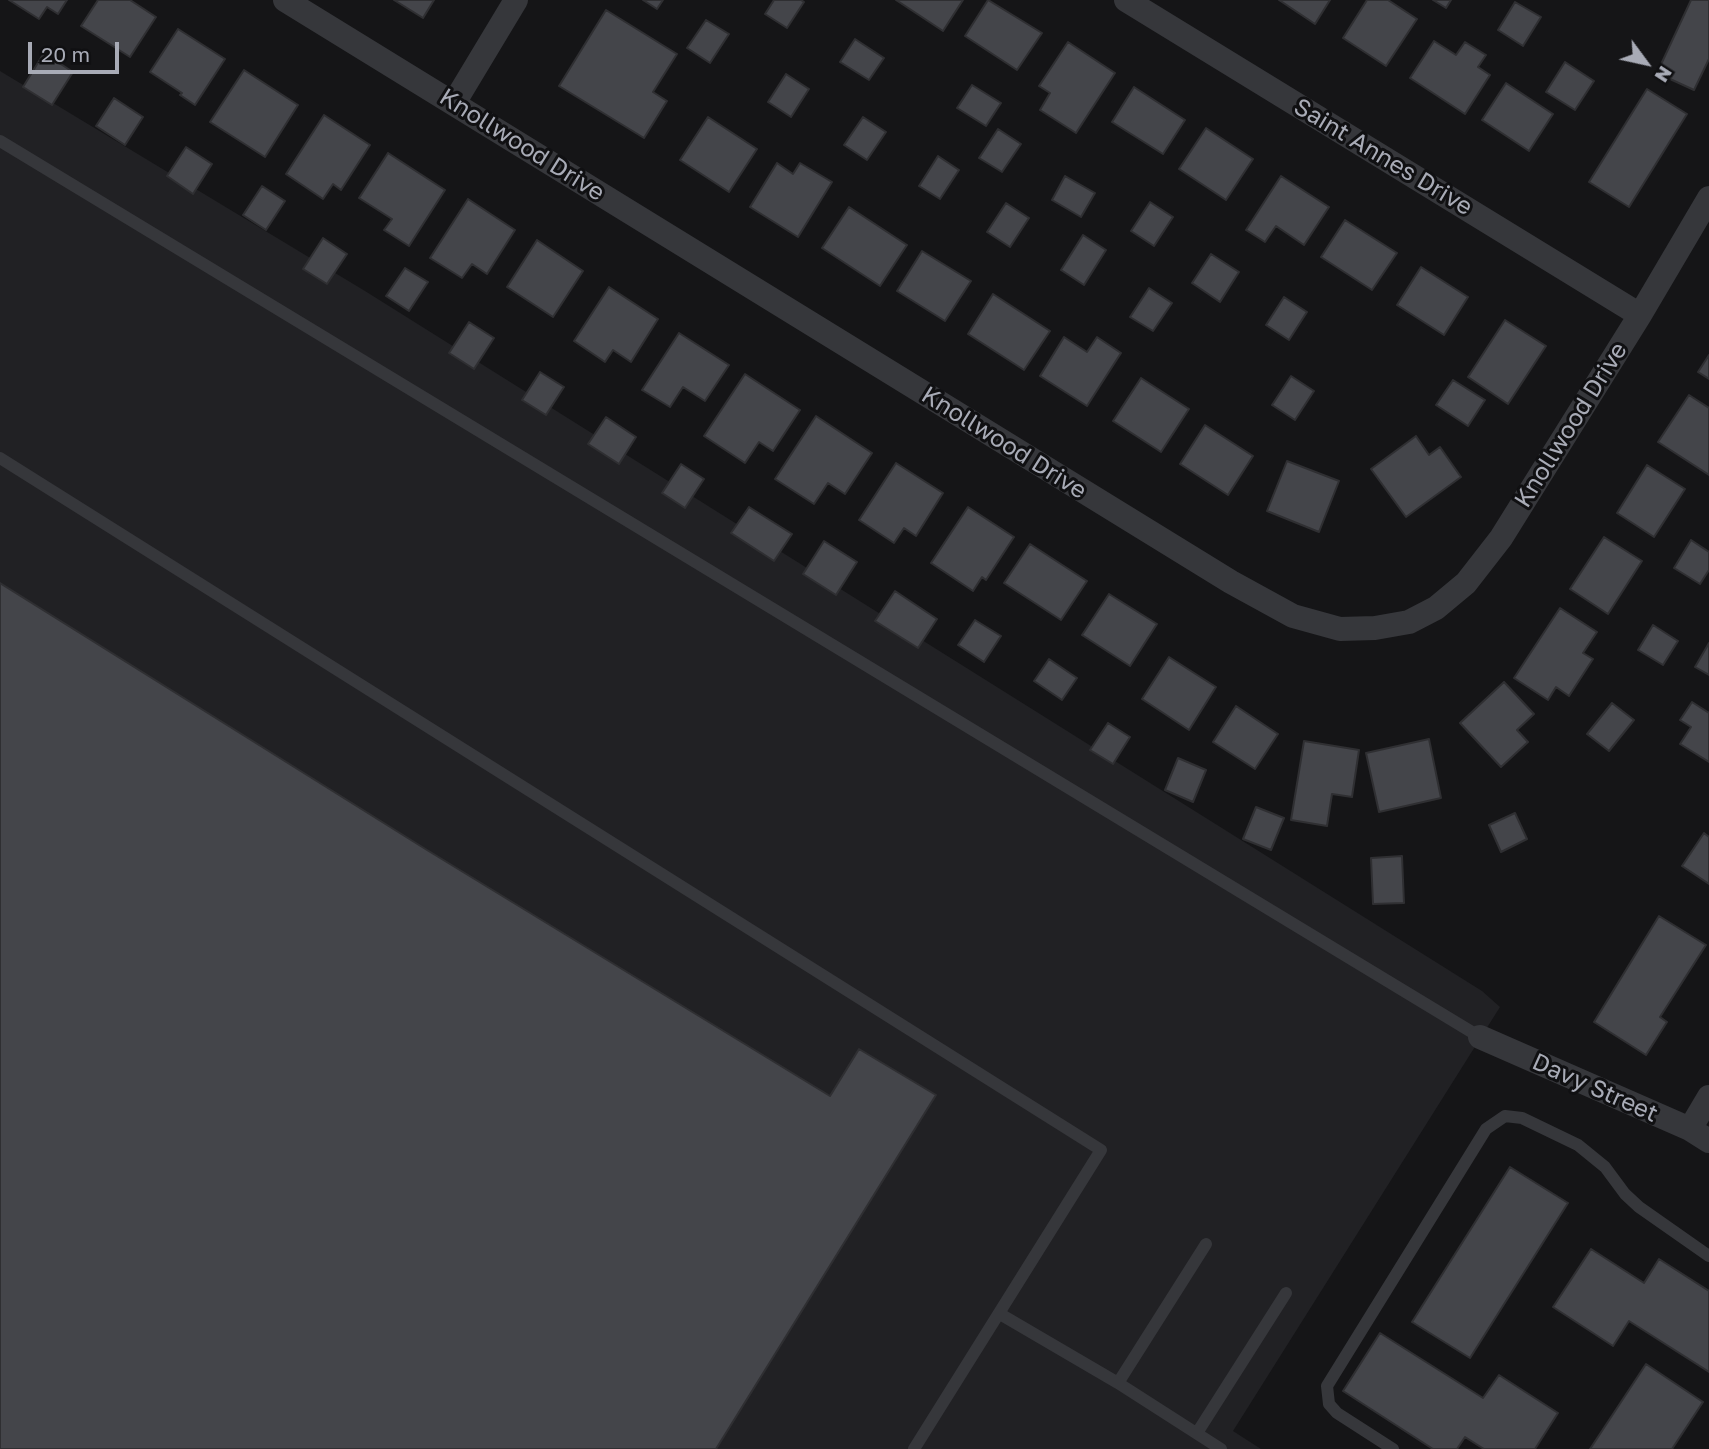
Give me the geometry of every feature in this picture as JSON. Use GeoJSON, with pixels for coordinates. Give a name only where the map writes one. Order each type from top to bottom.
{"type":"FeatureCollection","features":[{"type":"Feature","properties":{"kind":"street","name":"Knollwood Drive"},"geometry":{"type":"LineString","coordinates":[[285,0],[1231,582],[1293,616],[1340,629],[1375,628],[1409,622],[1436,608],[1466,583],[1501,538],[1640,315],[1709,198]]}},
{"type":"Feature","properties":{"kind":"street"},"geometry":{"type":"LineString","coordinates":[[454,103],[516,0]]}},
{"type":"Feature","properties":{"kind":"street","name":"Saint Annes Drive"},"geometry":{"type":"LineString","coordinates":[[1126,0],[1640,315]]}},
{"type":"Feature","properties":{"kind":"street","name":"Davy Street"},"geometry":{"type":"LineString","coordinates":[[1480,1037],[1699,1135]]}},
{"type":"Feature","properties":{"kind":"street"},"geometry":{"type":"LineString","coordinates":[[1699,1135],[1709,1097]]}},
{"type":"Feature","properties":{"kind":"lane"},"geometry":{"type":"LineString","coordinates":[[0,141],[1480,1037]]}},
{"type":"Feature","properties":{"kind":"lane"},"geometry":{"type":"LineString","coordinates":[[0,458],[1101,1150],[914,1449]]}},
{"type":"Feature","properties":{"kind":"lane"},"geometry":{"type":"LineString","coordinates":[[1393,1449],[1337,1413],[1329,1404],[1327,1386],[1486,1129],[1505,1116],[1522,1118],[1578,1145],[1605,1167],[1625,1194],[1639,1207],[1709,1256]]}},
{"type":"Feature","properties":{"kind":"lane"},"geometry":{"type":"LineString","coordinates":[[1118,1383],[1206,1244]]}},
{"type":"Feature","properties":{"kind":"lane"},"geometry":{"type":"LineString","coordinates":[[1197,1433],[1286,1293]]}},
{"type":"Feature","properties":{"kind":"lane"},"geometry":{"type":"LineString","coordinates":[[1000,1314],[1118,1383],[1221,1449]]}},
{"type":"Feature","properties":{"kind":"shaded area"},"geometry":{"type":"Polygon","coordinates":[[[0,71],[365,291],[1482,991],[1500,1007],[1233,1431],[1261,1449],[0,1449],[0,71]]]}},
{"type":"Feature","properties":{"kind":"building"},"geometry":{"type":"Polygon","coordinates":[[[9,0],[67,0],[58,14],[47,7],[39,19],[9,0]]]}},
{"type":"Feature","properties":{"kind":"building"},"geometry":{"type":"Polygon","coordinates":[[[98,0],[130,0],[156,17],[130,57],[81,26],[98,0]]]}},
{"type":"Feature","properties":{"kind":"building"},"geometry":{"type":"Polygon","coordinates":[[[394,0],[434,0],[423,18],[394,0]]]}},
{"type":"Feature","properties":{"kind":"building"},"geometry":{"type":"Polygon","coordinates":[[[643,0],[663,0],[657,9],[643,0]]]}},
{"type":"Feature","properties":{"kind":"building"},"geometry":{"type":"Polygon","coordinates":[[[774,0],[804,2],[787,28],[765,14],[774,0]]]}},
{"type":"Feature","properties":{"kind":"building"},"geometry":{"type":"Polygon","coordinates":[[[896,0],[963,0],[943,31],[896,0]]]}},
{"type":"Feature","properties":{"kind":"building"},"geometry":{"type":"Polygon","coordinates":[[[988,0],[1042,33],[1017,70],[965,36],[988,0]]]}},
{"type":"Feature","properties":{"kind":"building"},"geometry":{"type":"Polygon","coordinates":[[[1279,0],[1330,0],[1315,24],[1279,0]]]}},
{"type":"Feature","properties":{"kind":"building"},"geometry":{"type":"Polygon","coordinates":[[[1367,0],[1388,0],[1417,19],[1386,66],[1343,38],[1367,0]]]}},
{"type":"Feature","properties":{"kind":"building"},"geometry":{"type":"Polygon","coordinates":[[[1433,0],[1451,0],[1446,8],[1433,0]]]}},
{"type":"Feature","properties":{"kind":"building"},"geometry":{"type":"Polygon","coordinates":[[[1691,0],[1709,0],[1709,59],[1694,90],[1657,73],[1691,0]]]}},
{"type":"Feature","properties":{"kind":"building"},"geometry":{"type":"Polygon","coordinates":[[[1515,2],[1541,17],[1523,46],[1498,30],[1515,2]]]}},
{"type":"Feature","properties":{"kind":"building"},"geometry":{"type":"Polygon","coordinates":[[[606,10],[677,54],[653,92],[667,101],[644,138],[559,86],[606,10]]]}},
{"type":"Feature","properties":{"kind":"building"},"geometry":{"type":"Polygon","coordinates":[[[706,20],[729,34],[710,63],[687,48],[706,20]]]}},
{"type":"Feature","properties":{"kind":"building"},"geometry":{"type":"Polygon","coordinates":[[[178,29],[225,59],[195,105],[150,72],[178,29]]]}},
{"type":"Feature","properties":{"kind":"building"},"geometry":{"type":"Polygon","coordinates":[[[855,39],[884,58],[869,80],[840,62],[855,39]]]}},
{"type":"Feature","properties":{"kind":"building"},"geometry":{"type":"Polygon","coordinates":[[[1434,41],[1456,55],[1465,42],[1486,55],[1478,67],[1490,75],[1465,114],[1410,78],[1434,41]]]}},
{"type":"Feature","properties":{"kind":"building"},"geometry":{"type":"Polygon","coordinates":[[[1068,42],[1115,73],[1076,133],[1040,110],[1050,93],[1039,86],[1068,42]]]}},
{"type":"Feature","properties":{"kind":"building"},"geometry":{"type":"Polygon","coordinates":[[[44,53],[73,72],[52,105],[23,87],[44,53]]]}},
{"type":"Feature","properties":{"kind":"building"},"geometry":{"type":"Polygon","coordinates":[[[1565,62],[1594,81],[1575,110],[1546,92],[1565,62]]]}},
{"type":"Feature","properties":{"kind":"building"},"geometry":{"type":"Polygon","coordinates":[[[244,70],[298,105],[265,157],[210,122],[244,70]]]}},
{"type":"Feature","properties":{"kind":"building"},"geometry":{"type":"Polygon","coordinates":[[[786,74],[809,89],[791,117],[768,102],[786,74]]]}},
{"type":"Feature","properties":{"kind":"building"},"geometry":{"type":"Polygon","coordinates":[[[1506,83],[1553,114],[1529,151],[1482,120],[1506,83]]]}},
{"type":"Feature","properties":{"kind":"building"},"geometry":{"type":"Polygon","coordinates":[[[972,85],[1001,103],[986,126],[957,108],[972,85]]]}},
{"type":"Feature","properties":{"kind":"building"},"geometry":{"type":"Polygon","coordinates":[[[1134,87],[1185,120],[1163,154],[1112,122],[1134,87]]]}},
{"type":"Feature","properties":{"kind":"building"},"geometry":{"type":"Polygon","coordinates":[[[1647,89],[1687,114],[1629,207],[1589,182],[1647,89]]]}},
{"type":"Feature","properties":{"kind":"building"},"geometry":{"type":"Polygon","coordinates":[[[114,98],[143,117],[125,145],[96,126],[114,98]]]}},
{"type":"Feature","properties":{"kind":"building"},"geometry":{"type":"Polygon","coordinates":[[[324,115],[370,145],[341,190],[333,184],[323,199],[286,174],[324,115]]]}},
{"type":"Feature","properties":{"kind":"building"},"geometry":{"type":"Polygon","coordinates":[[[708,117],[757,149],[729,192],[680,160],[708,117]]]}},
{"type":"Feature","properties":{"kind":"building"},"geometry":{"type":"Polygon","coordinates":[[[863,117],[886,132],[867,160],[844,145],[863,117]]]}},
{"type":"Feature","properties":{"kind":"building"},"geometry":{"type":"Polygon","coordinates":[[[1206,128],[1253,159],[1226,200],[1179,169],[1206,128]]]}},
{"type":"Feature","properties":{"kind":"building"},"geometry":{"type":"Polygon","coordinates":[[[998,129],[1021,144],[1002,172],[979,158],[998,129]]]}},
{"type":"Feature","properties":{"kind":"building"},"geometry":{"type":"Polygon","coordinates":[[[186,147],[212,164],[193,194],[167,176],[186,147]]]}},
{"type":"Feature","properties":{"kind":"building"},"geometry":{"type":"Polygon","coordinates":[[[388,153],[445,190],[409,246],[384,230],[392,219],[359,198],[388,153]]]}},
{"type":"Feature","properties":{"kind":"building"},"geometry":{"type":"Polygon","coordinates":[[[938,156],[959,170],[940,199],[919,186],[938,156]]]}},
{"type":"Feature","properties":{"kind":"building"},"geometry":{"type":"Polygon","coordinates":[[[777,163],[793,174],[800,163],[832,182],[798,237],[750,207],[777,163]]]}},
{"type":"Feature","properties":{"kind":"building"},"geometry":{"type":"Polygon","coordinates":[[[1065,176],[1095,193],[1081,217],[1052,200],[1065,176]]]}},
{"type":"Feature","properties":{"kind":"building"},"geometry":{"type":"Polygon","coordinates":[[[1281,176],[1329,207],[1304,245],[1276,226],[1265,242],[1246,230],[1281,176]]]}},
{"type":"Feature","properties":{"kind":"building"},"geometry":{"type":"Polygon","coordinates":[[[262,186],[285,201],[266,230],[243,215],[262,186]]]}},
{"type":"Feature","properties":{"kind":"building"},"geometry":{"type":"Polygon","coordinates":[[[468,199],[515,230],[487,274],[472,264],[462,278],[430,258],[468,199]]]}},
{"type":"Feature","properties":{"kind":"building"},"geometry":{"type":"Polygon","coordinates":[[[1150,202],[1173,217],[1154,246],[1131,231],[1150,202]]]}},
{"type":"Feature","properties":{"kind":"building"},"geometry":{"type":"Polygon","coordinates":[[[1006,203],[1029,218],[1010,247],[987,232],[1006,203]]]}},
{"type":"Feature","properties":{"kind":"building"},"geometry":{"type":"Polygon","coordinates":[[[849,207],[907,245],[880,286],[822,248],[849,207]]]}},
{"type":"Feature","properties":{"kind":"building"},"geometry":{"type":"Polygon","coordinates":[[[1345,220],[1397,253],[1372,290],[1321,257],[1345,220]]]}},
{"type":"Feature","properties":{"kind":"building"},"geometry":{"type":"Polygon","coordinates":[[[1083,235],[1106,250],[1084,285],[1061,270],[1083,235]]]}},
{"type":"Feature","properties":{"kind":"building"},"geometry":{"type":"Polygon","coordinates":[[[323,238],[347,254],[327,284],[303,269],[323,238]]]}},
{"type":"Feature","properties":{"kind":"building"},"geometry":{"type":"Polygon","coordinates":[[[537,240],[583,271],[553,317],[507,287],[537,240]]]}},
{"type":"Feature","properties":{"kind":"building"},"geometry":{"type":"Polygon","coordinates":[[[922,251],[971,281],[945,321],[897,291],[922,251]]]}},
{"type":"Feature","properties":{"kind":"building"},"geometry":{"type":"Polygon","coordinates":[[[1211,254],[1239,272],[1220,302],[1192,283],[1211,254]]]}},
{"type":"Feature","properties":{"kind":"building"},"geometry":{"type":"Polygon","coordinates":[[[1421,267],[1468,297],[1444,335],[1397,305],[1421,267]]]}},
{"type":"Feature","properties":{"kind":"building"},"geometry":{"type":"Polygon","coordinates":[[[405,268],[428,282],[409,311],[386,296],[405,268]]]}},
{"type":"Feature","properties":{"kind":"building"},"geometry":{"type":"Polygon","coordinates":[[[609,287],[658,319],[631,362],[613,350],[605,362],[574,341],[609,287]]]}},
{"type":"Feature","properties":{"kind":"building"},"geometry":{"type":"Polygon","coordinates":[[[1149,288],[1172,303],[1153,331],[1130,317],[1149,288]]]}},
{"type":"Feature","properties":{"kind":"building"},"geometry":{"type":"Polygon","coordinates":[[[993,294],[1050,331],[1024,370],[968,334],[993,294]]]}},
{"type":"Feature","properties":{"kind":"building"},"geometry":{"type":"Polygon","coordinates":[[[1284,297],[1307,312],[1289,340],[1266,325],[1284,297]]]}},
{"type":"Feature","properties":{"kind":"building"},"geometry":{"type":"Polygon","coordinates":[[[1505,320],[1546,346],[1508,404],[1468,377],[1505,320]]]}},
{"type":"Feature","properties":{"kind":"building"},"geometry":{"type":"Polygon","coordinates":[[[469,322],[494,338],[474,369],[449,353],[469,322]]]}},
{"type":"Feature","properties":{"kind":"building"},"geometry":{"type":"Polygon","coordinates":[[[679,333],[729,365],[705,401],[683,387],[670,407],[642,390],[679,333]]]}},
{"type":"Feature","properties":{"kind":"building"},"geometry":{"type":"Polygon","coordinates":[[[1064,337],[1087,352],[1097,337],[1121,353],[1087,406],[1040,376],[1064,337]]]}},
{"type":"Feature","properties":{"kind":"building"},"geometry":{"type":"Polygon","coordinates":[[[1709,355],[1709,379],[1698,372],[1709,355]]]}},
{"type":"Feature","properties":{"kind":"building"},"geometry":{"type":"Polygon","coordinates":[[[540,372],[564,387],[546,415],[522,400],[540,372]]]}},
{"type":"Feature","properties":{"kind":"building"},"geometry":{"type":"Polygon","coordinates":[[[745,374],[800,410],[773,451],[759,442],[745,463],[704,436],[745,374]]]}},
{"type":"Feature","properties":{"kind":"building"},"geometry":{"type":"Polygon","coordinates":[[[1291,376],[1314,391],[1295,420],[1272,405],[1291,376]]]}},
{"type":"Feature","properties":{"kind":"building"},"geometry":{"type":"Polygon","coordinates":[[[1141,378],[1189,409],[1161,452],[1113,421],[1141,378]]]}},
{"type":"Feature","properties":{"kind":"building"},"geometry":{"type":"Polygon","coordinates":[[[1453,380],[1485,400],[1468,426],[1436,405],[1453,380]]]}},
{"type":"Feature","properties":{"kind":"building"},"geometry":{"type":"Polygon","coordinates":[[[1689,395],[1709,408],[1709,475],[1658,442],[1689,395]]]}},
{"type":"Feature","properties":{"kind":"building"},"geometry":{"type":"Polygon","coordinates":[[[816,416],[872,453],[845,494],[828,483],[814,504],[775,479],[816,416]]]}},
{"type":"Feature","properties":{"kind":"building"},"geometry":{"type":"Polygon","coordinates":[[[606,417],[636,437],[619,464],[588,444],[606,417]]]}},
{"type":"Feature","properties":{"kind":"building"},"geometry":{"type":"Polygon","coordinates":[[[1205,425],[1253,456],[1228,495],[1180,464],[1205,425]]]}},
{"type":"Feature","properties":{"kind":"building"},"geometry":{"type":"Polygon","coordinates":[[[1416,436],[1429,455],[1440,447],[1461,477],[1406,517],[1371,469],[1416,436]]]}},
{"type":"Feature","properties":{"kind":"building"},"geometry":{"type":"Polygon","coordinates":[[[1287,461],[1339,481],[1319,532],[1267,511],[1287,461]]]}},
{"type":"Feature","properties":{"kind":"building"},"geometry":{"type":"Polygon","coordinates":[[[896,463],[943,493],[916,536],[904,528],[894,543],[859,520],[896,463]]]}},
{"type":"Feature","properties":{"kind":"building"},"geometry":{"type":"Polygon","coordinates":[[[681,464],[704,479],[685,508],[662,493],[681,464]]]}},
{"type":"Feature","properties":{"kind":"building"},"geometry":{"type":"Polygon","coordinates":[[[1647,465],[1685,489],[1654,537],[1617,513],[1647,465]]]}},
{"type":"Feature","properties":{"kind":"building"},"geometry":{"type":"Polygon","coordinates":[[[749,507],[792,534],[774,561],[731,533],[749,507]]]}},
{"type":"Feature","properties":{"kind":"building"},"geometry":{"type":"Polygon","coordinates":[[[968,507],[1014,537],[986,580],[982,577],[973,591],[931,563],[968,507]]]}},
{"type":"Feature","properties":{"kind":"building"},"geometry":{"type":"Polygon","coordinates":[[[1604,537],[1642,561],[1608,614],[1570,589],[1604,537]]]}},
{"type":"Feature","properties":{"kind":"building"},"geometry":{"type":"Polygon","coordinates":[[[1691,540],[1709,552],[1709,570],[1700,584],[1674,568],[1691,540]]]}},
{"type":"Feature","properties":{"kind":"building"},"geometry":{"type":"Polygon","coordinates":[[[824,541],[857,562],[836,595],[803,574],[824,541]]]}},
{"type":"Feature","properties":{"kind":"building"},"geometry":{"type":"Polygon","coordinates":[[[1030,544],[1087,581],[1061,620],[1004,583],[1030,544]]]}},
{"type":"Feature","properties":{"kind":"building"},"geometry":{"type":"Polygon","coordinates":[[[0,583],[427,850],[830,1096],[859,1049],[936,1095],[716,1449],[0,1449],[0,583]]]}},
{"type":"Feature","properties":{"kind":"building"},"geometry":{"type":"Polygon","coordinates":[[[895,591],[937,619],[918,648],[875,621],[895,591]]]}},
{"type":"Feature","properties":{"kind":"building"},"geometry":{"type":"Polygon","coordinates":[[[1109,594],[1157,624],[1130,666],[1082,635],[1109,594]]]}},
{"type":"Feature","properties":{"kind":"building"},"geometry":{"type":"Polygon","coordinates":[[[1560,608],[1597,632],[1583,653],[1593,659],[1569,696],[1556,687],[1548,700],[1514,678],[1560,608]]]}},
{"type":"Feature","properties":{"kind":"building"},"geometry":{"type":"Polygon","coordinates":[[[975,620],[1001,636],[984,662],[958,645],[975,620]]]}},
{"type":"Feature","properties":{"kind":"building"},"geometry":{"type":"Polygon","coordinates":[[[1653,625],[1678,641],[1663,665],[1638,650],[1653,625]]]}},
{"type":"Feature","properties":{"kind":"building"},"geometry":{"type":"Polygon","coordinates":[[[1709,643],[1709,675],[1695,667],[1709,643]]]}},
{"type":"Feature","properties":{"kind":"building"},"geometry":{"type":"Polygon","coordinates":[[[1169,657],[1216,687],[1189,730],[1142,699],[1169,657]]]}},
{"type":"Feature","properties":{"kind":"building"},"geometry":{"type":"Polygon","coordinates":[[[1049,659],[1077,678],[1062,700],[1034,681],[1049,659]]]}},
{"type":"Feature","properties":{"kind":"building"},"geometry":{"type":"Polygon","coordinates":[[[1504,682],[1534,714],[1517,730],[1528,742],[1501,767],[1460,723],[1504,682]]]}},
{"type":"Feature","properties":{"kind":"building"},"geometry":{"type":"Polygon","coordinates":[[[1692,702],[1709,713],[1709,762],[1680,744],[1691,727],[1680,720],[1692,702]]]}},
{"type":"Feature","properties":{"kind":"building"},"geometry":{"type":"Polygon","coordinates":[[[1612,703],[1634,720],[1609,751],[1587,734],[1612,703]]]}},
{"type":"Feature","properties":{"kind":"building"},"geometry":{"type":"Polygon","coordinates":[[[1236,706],[1278,734],[1255,769],[1213,742],[1236,706]]]}},
{"type":"Feature","properties":{"kind":"building"},"geometry":{"type":"Polygon","coordinates":[[[1108,723],[1130,737],[1113,764],[1090,750],[1108,723]]]}},
{"type":"Feature","properties":{"kind":"building"},"geometry":{"type":"Polygon","coordinates":[[[1429,739],[1441,798],[1379,812],[1366,753],[1429,739]]]}},
{"type":"Feature","properties":{"kind":"building"},"geometry":{"type":"Polygon","coordinates":[[[1304,741],[1359,750],[1352,797],[1332,794],[1327,826],[1291,820],[1304,741]]]}},
{"type":"Feature","properties":{"kind":"building"},"geometry":{"type":"Polygon","coordinates":[[[1178,758],[1206,770],[1193,802],[1165,790],[1178,758]]]}},
{"type":"Feature","properties":{"kind":"building"},"geometry":{"type":"Polygon","coordinates":[[[1256,807],[1284,818],[1271,850],[1243,839],[1256,807]]]}},
{"type":"Feature","properties":{"kind":"building"},"geometry":{"type":"Polygon","coordinates":[[[1515,813],[1527,839],[1501,852],[1489,825],[1515,813]]]}},
{"type":"Feature","properties":{"kind":"building"},"geometry":{"type":"Polygon","coordinates":[[[1704,833],[1709,837],[1709,884],[1682,866],[1704,833]]]}},
{"type":"Feature","properties":{"kind":"building"},"geometry":{"type":"Polygon","coordinates":[[[1402,856],[1404,903],[1373,904],[1371,858],[1402,856]]]}},
{"type":"Feature","properties":{"kind":"building"},"geometry":{"type":"Polygon","coordinates":[[[1659,916],[1706,945],[1660,1017],[1667,1022],[1646,1055],[1594,1022],[1659,916]]]}},
{"type":"Feature","properties":{"kind":"building"},"geometry":{"type":"Polygon","coordinates":[[[1510,1167],[1568,1203],[1470,1358],[1412,1322],[1510,1167]]]}},
{"type":"Feature","properties":{"kind":"building"},"geometry":{"type":"Polygon","coordinates":[[[1591,1249],[1644,1283],[1659,1259],[1709,1291],[1709,1372],[1629,1321],[1613,1346],[1553,1307],[1591,1249]]]}},
{"type":"Feature","properties":{"kind":"building"},"geometry":{"type":"Polygon","coordinates":[[[1380,1333],[1483,1398],[1499,1375],[1558,1413],[1535,1449],[1484,1449],[1465,1437],[1457,1449],[1433,1449],[1343,1391],[1380,1333]]]}},
{"type":"Feature","properties":{"kind":"building"},"geometry":{"type":"Polygon","coordinates":[[[1646,1364],[1703,1402],[1672,1449],[1590,1449],[1646,1364]]]}}]}
